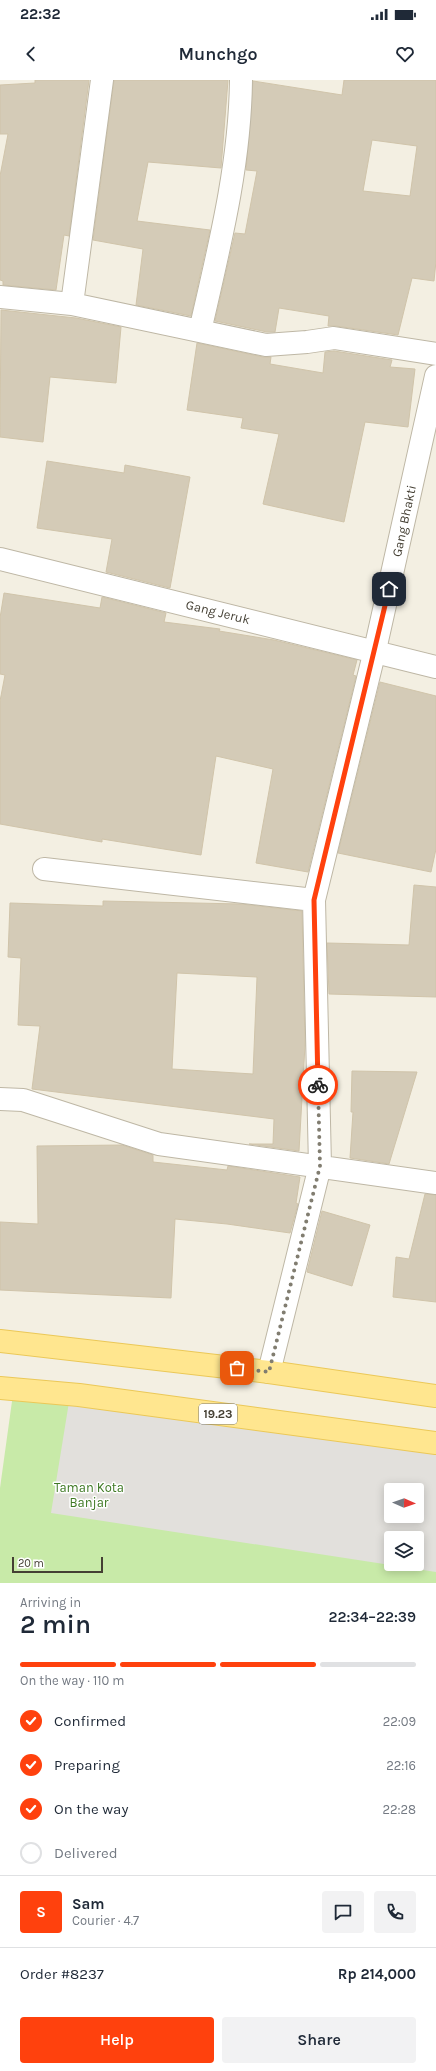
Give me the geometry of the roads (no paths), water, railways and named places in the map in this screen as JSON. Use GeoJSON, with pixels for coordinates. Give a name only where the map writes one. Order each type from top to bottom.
{"type":"FeatureCollection","features":[{"type":"Feature","properties":{"kind":"main road"},"geometry":{"type":"LineString","coordinates":[[0,1341],[269,1372],[436,1396]]}},
{"type":"Feature","properties":{"kind":"main road","name":"19.23"},"geometry":{"type":"LineString","coordinates":[[0,1388],[79,1395],[436,1443]]}},
{"type":"Feature","properties":{"kind":"street"},"geometry":{"type":"LineString","coordinates":[[72,304],[102,80]]}},
{"type":"Feature","properties":{"kind":"street"},"geometry":{"type":"LineString","coordinates":[[200,331],[229,203],[241,112],[241,80]]}},
{"type":"Feature","properties":{"kind":"street"},"geometry":{"type":"LineString","coordinates":[[0,297],[72,304],[266,345],[334,338],[436,354]]}},
{"type":"Feature","properties":{"kind":"street","name":"Gang Bhakti"},"geometry":{"type":"LineString","coordinates":[[269,1372],[320,1166],[314,900],[375,650],[436,376]]}},
{"type":"Feature","properties":{"kind":"street","name":"Gang Jeruk"},"geometry":{"type":"LineString","coordinates":[[0,559],[375,650],[436,667]]}},
{"type":"Feature","properties":{"kind":"street"},"geometry":{"type":"LineString","coordinates":[[44,869],[314,900]]}},
{"type":"Feature","properties":{"kind":"street"},"geometry":{"type":"LineString","coordinates":[[0,1099],[23,1100],[159,1144],[436,1183]]}},
{"type":"Feature","properties":{"kind":"park label","name":"Taman Kota Banjar"},"geometry":{"type":"Point","coordinates":[89,1494]}}]}
